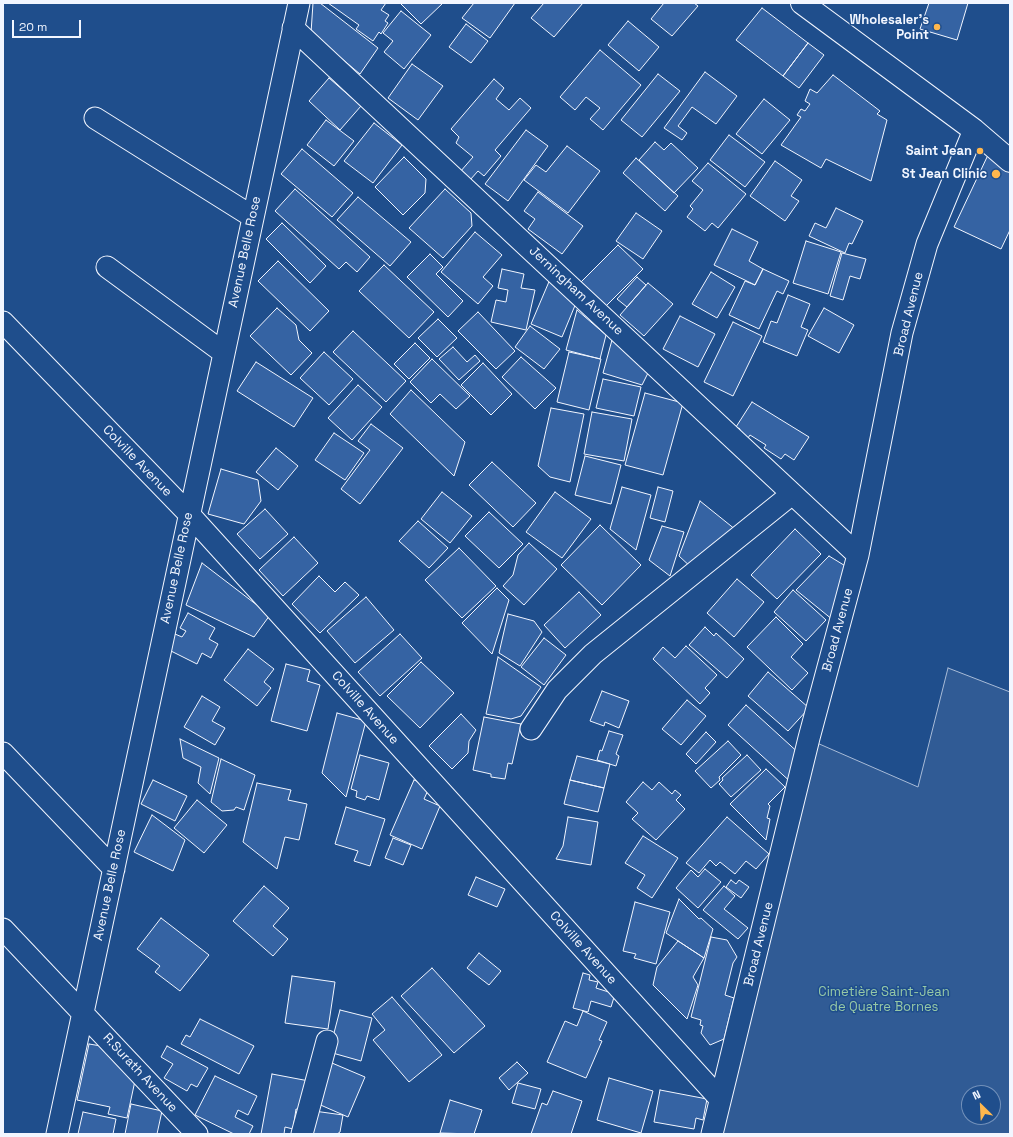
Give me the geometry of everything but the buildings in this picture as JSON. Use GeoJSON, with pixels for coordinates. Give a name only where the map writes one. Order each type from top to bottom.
{"type":"FeatureCollection","features":[{"type":"Feature","properties":{"kind":"main road"},"geometry":{"type":"LineString","coordinates":[[802,3],[974,130],[1010,161]]}},
{"type":"Feature","properties":{"kind":"street","name":"Avenue Belle Rose"},"geometry":{"type":"LineString","coordinates":[[57,1134],[299,3]]}},
{"type":"Feature","properties":{"kind":"street","name":"Jerningham Avenue"},"geometry":{"type":"LineString","coordinates":[[293,28],[858,555]]}},
{"type":"Feature","properties":{"kind":"street"},"geometry":{"type":"LineString","coordinates":[[95,118],[253,217]]}},
{"type":"Feature","properties":{"kind":"street","name":"Broad Avenue"},"geometry":{"type":"LineString","coordinates":[[712,1134],[809,738],[858,555],[902,333],[927,244],[974,130]]}},
{"type":"Feature","properties":{"kind":"street"},"geometry":{"type":"LineString","coordinates":[[107,267],[224,353]]}},
{"type":"Feature","properties":{"kind":"street","name":"Colville Avenue"},"geometry":{"type":"LineString","coordinates":[[3,322],[189,514],[720,1099]]}},
{"type":"Feature","properties":{"kind":"street"},"geometry":{"type":"LineString","coordinates":[[530,729],[557,690],[593,654],[792,494]]}},
{"type":"Feature","properties":{"kind":"street"},"geometry":{"type":"LineString","coordinates":[[3,753],[114,869]]}},
{"type":"Feature","properties":{"kind":"street","name":"R.Surath Avenue"},"geometry":{"type":"LineString","coordinates":[[3,929],[197,1134]]}},
{"type":"Feature","properties":{"kind":"street"},"geometry":{"type":"LineString","coordinates":[[302,1134],[326,1041]]}},
{"type":"Feature","properties":{"kind":"shaded area","name":"Cimetière Saint-Jean de Quatre Bornes"},"geometry":{"type":"Polygon","coordinates":[[[948,668],[1010,692],[1010,1134],[720,1134],[817,743],[918,787],[948,668]]]}},
{"type":"Feature","properties":{"kind":"place","name":"Wholesaler's Point"},"geometry":{"type":"Point","coordinates":[937,27]}},
{"type":"Feature","properties":{"kind":"place","name":"Saint Jean"},"geometry":{"type":"Point","coordinates":[980,151]}},
{"type":"Feature","properties":{"kind":"place","name":"St Jean Clinic"},"geometry":{"type":"Point","coordinates":[996,174]}}]}
